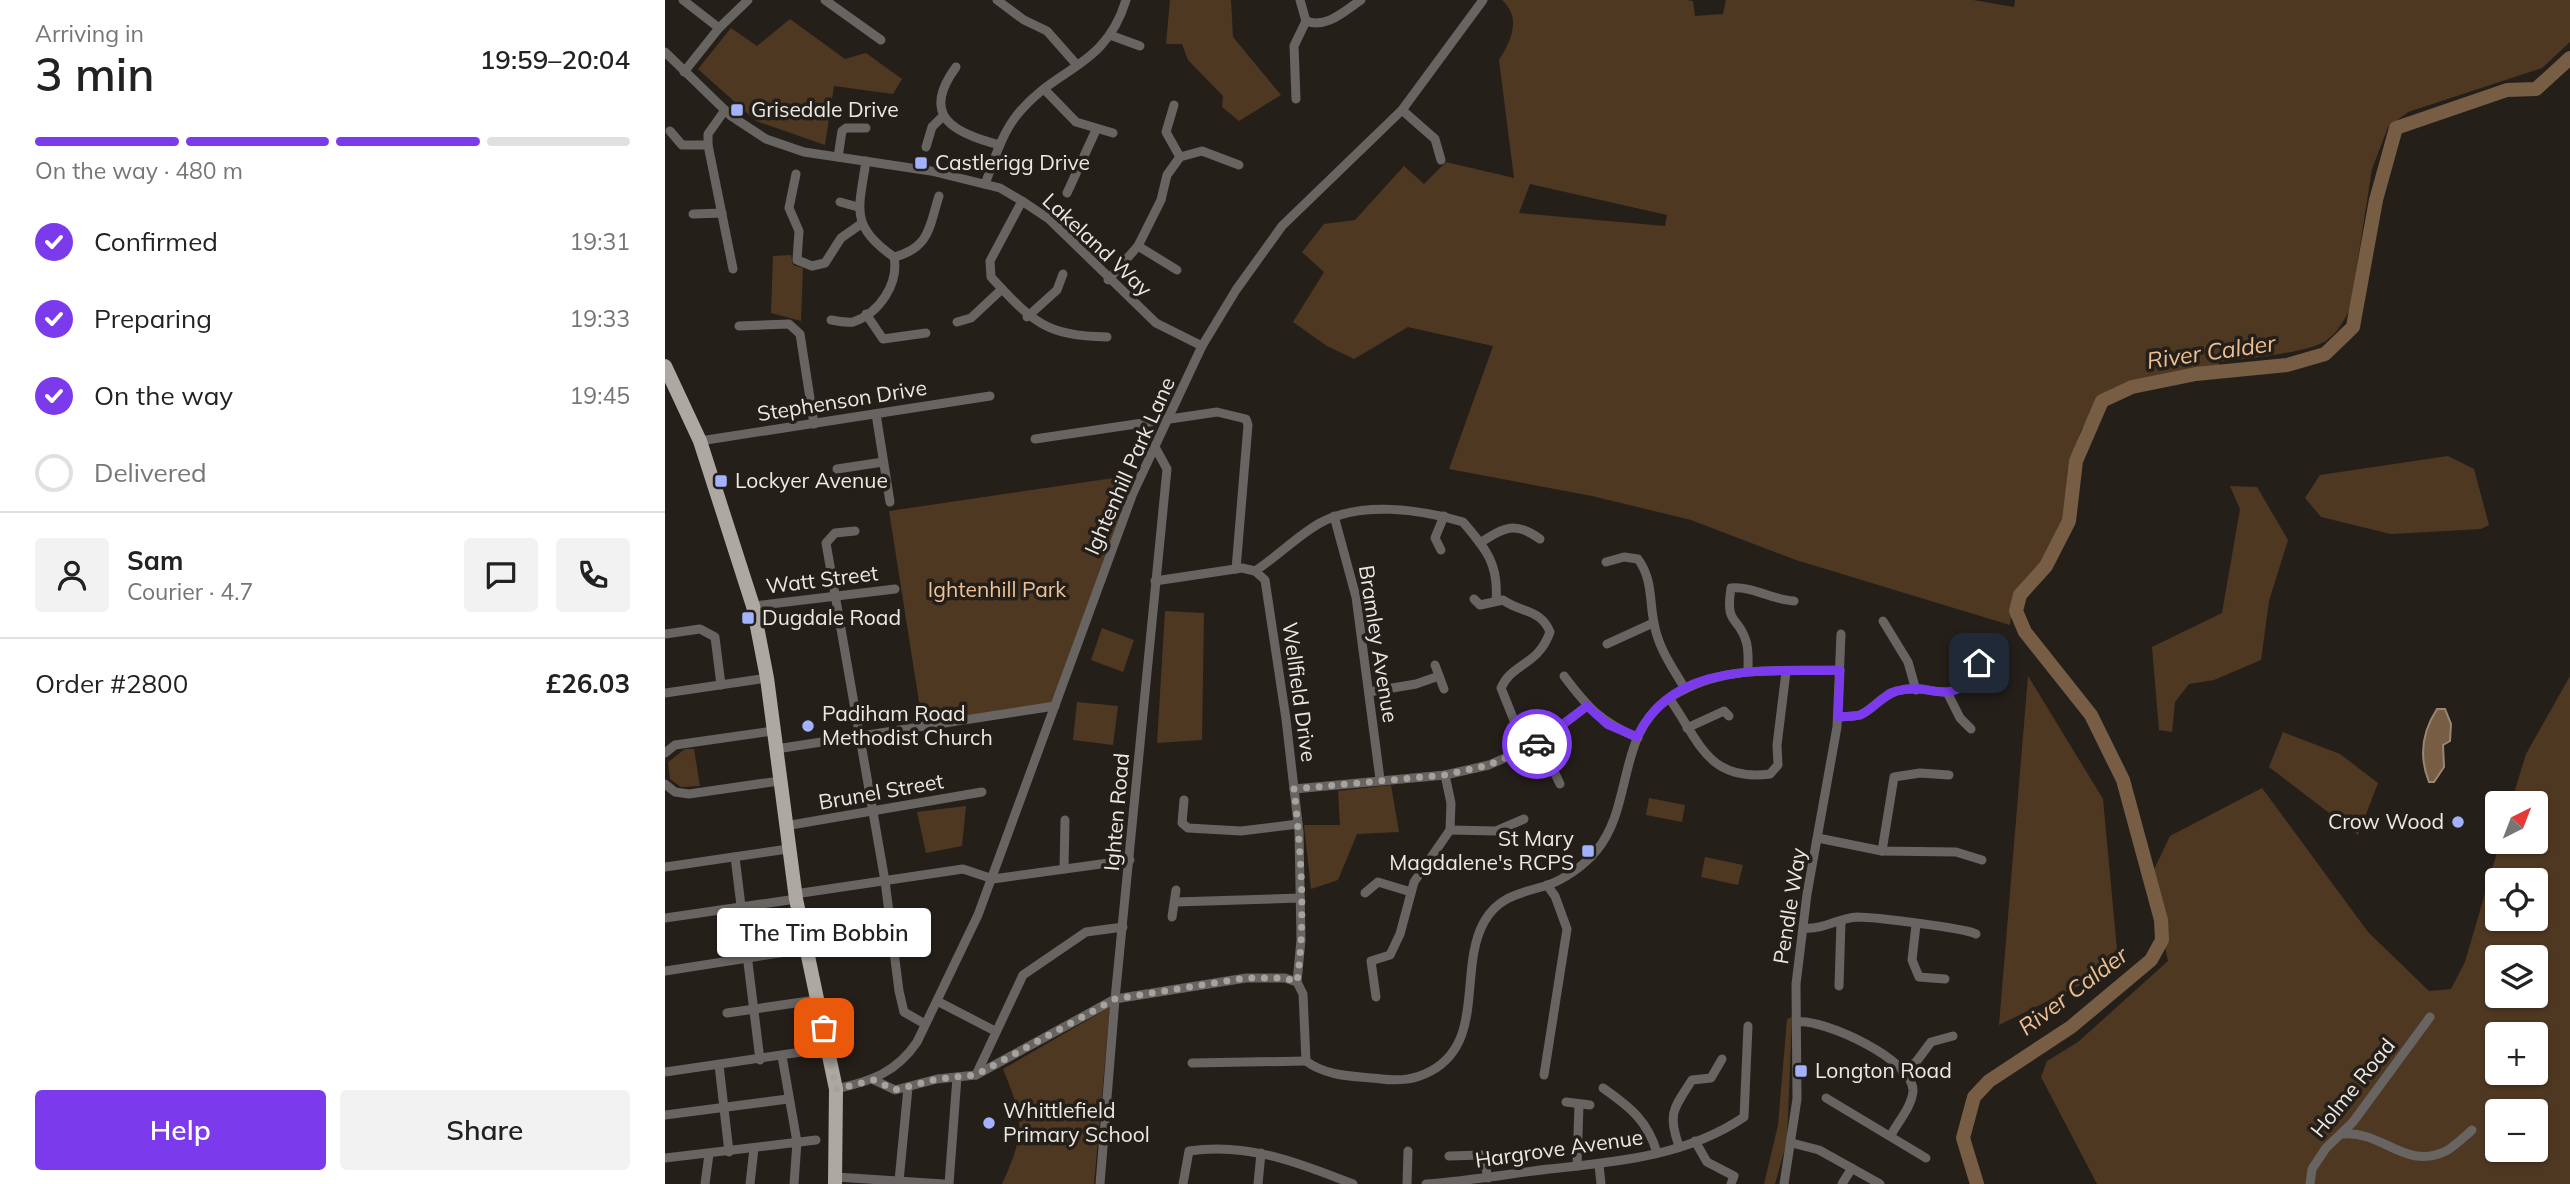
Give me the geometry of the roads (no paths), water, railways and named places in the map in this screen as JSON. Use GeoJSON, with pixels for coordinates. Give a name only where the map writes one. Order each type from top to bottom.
{"type":"FeatureCollection","features":[{"type":"Feature","properties":{"kind":"main road"},"geometry":{"type":"LineString","coordinates":[[665,366],[670,388],[700,441],[753,606],[767,678],[795,897],[836,1089],[836,1181]]}},
{"type":"Feature","properties":{"kind":"street"},"geometry":{"type":"LineString","coordinates":[[683,0],[719,28]]}},
{"type":"Feature","properties":{"kind":"street"},"geometry":{"type":"LineString","coordinates":[[684,72],[719,28],[748,0]]}},
{"type":"Feature","properties":{"kind":"street"},"geometry":{"type":"LineString","coordinates":[[825,0],[881,40]]}},
{"type":"Feature","properties":{"kind":"street"},"geometry":{"type":"LineString","coordinates":[[997,0],[1015,15],[1047,31],[1077,65]]}},
{"type":"Feature","properties":{"kind":"street"},"geometry":{"type":"LineString","coordinates":[[985,184],[1000,145],[1016,116],[1044,89],[1097,52],[1118,25],[1126,0]]}},
{"type":"Feature","properties":{"kind":"street"},"geometry":{"type":"LineString","coordinates":[[1296,99],[1294,46],[1306,21],[1300,0]]}},
{"type":"Feature","properties":{"kind":"street"},"geometry":{"type":"LineString","coordinates":[[1306,21],[1328,22],[1361,0]]}},
{"type":"Feature","properties":{"kind":"street","name":"Ightenhill Park Lane"},"geometry":{"type":"LineString","coordinates":[[836,1089],[874,1080],[905,1059],[937,1001],[993,879],[1133,493],[1202,346],[1236,290],[1282,226],[1402,110],[1483,0]]}},
{"type":"Feature","properties":{"kind":"street"},"geometry":{"type":"LineString","coordinates":[[1110,35],[1140,46]]}},
{"type":"Feature","properties":{"kind":"street","name":"Lakeland Way"},"geometry":{"type":"LineString","coordinates":[[665,52],[725,110],[766,139],[804,152],[931,171],[985,184],[1023,201],[1049,219],[1108,280],[1156,323],[1202,346]]}},
{"type":"Feature","properties":{"kind":"street"},"geometry":{"type":"LineString","coordinates":[[956,67],[944,83],[939,100],[942,117],[956,129],[978,140],[1000,145]]}},
{"type":"Feature","properties":{"kind":"street"},"geometry":{"type":"LineString","coordinates":[[1044,89],[1076,122],[1096,130],[1113,132]]}},
{"type":"Feature","properties":{"kind":"street"},"geometry":{"type":"LineString","coordinates":[[1174,106],[1166,132],[1180,157]]}},
{"type":"Feature","properties":{"kind":"street"},"geometry":{"type":"LineString","coordinates":[[725,110],[708,134],[708,145],[733,269]]}},
{"type":"Feature","properties":{"kind":"street"},"geometry":{"type":"LineString","coordinates":[[1402,110],[1435,139],[1441,160]]}},
{"type":"Feature","properties":{"kind":"street"},"geometry":{"type":"LineString","coordinates":[[926,147],[932,127],[942,117]]}},
{"type":"Feature","properties":{"kind":"street"},"geometry":{"type":"LineString","coordinates":[[838,158],[842,131],[846,128],[866,128]]}},
{"type":"Feature","properties":{"kind":"street"},"geometry":{"type":"LineString","coordinates":[[1067,193],[1096,130]]}},
{"type":"Feature","properties":{"kind":"street"},"geometry":{"type":"LineString","coordinates":[[670,131],[682,145],[708,145]]}},
{"type":"Feature","properties":{"kind":"street"},"geometry":{"type":"LineString","coordinates":[[1108,280],[1138,246],[1161,200],[1167,175],[1180,157],[1202,151],[1239,165]]}},
{"type":"Feature","properties":{"kind":"street"},"geometry":{"type":"LineString","coordinates":[[866,161],[857,207],[861,224],[878,246],[894,257]]}},
{"type":"Feature","properties":{"kind":"street"},"geometry":{"type":"LineString","coordinates":[[796,174],[789,208],[799,231],[797,260],[812,266],[825,263],[841,238],[861,224]]}},
{"type":"Feature","properties":{"kind":"street"},"geometry":{"type":"LineString","coordinates":[[894,257],[908,253],[923,243],[939,196]]}},
{"type":"Feature","properties":{"kind":"street"},"geometry":{"type":"LineString","coordinates":[[1023,201],[990,261],[991,277],[1027,317],[1047,327],[1079,337],[1107,337]]}},
{"type":"Feature","properties":{"kind":"street"},"geometry":{"type":"LineString","coordinates":[[840,202],[857,207]]}},
{"type":"Feature","properties":{"kind":"street"},"geometry":{"type":"LineString","coordinates":[[693,214],[722,213]]}},
{"type":"Feature","properties":{"kind":"street"},"geometry":{"type":"LineString","coordinates":[[1138,246],[1177,270]]}},
{"type":"Feature","properties":{"kind":"street"},"geometry":{"type":"LineString","coordinates":[[831,320],[852,322],[876,308],[894,283],[894,257]]}},
{"type":"Feature","properties":{"kind":"street"},"geometry":{"type":"LineString","coordinates":[[1027,317],[1057,290],[1063,274]]}},
{"type":"Feature","properties":{"kind":"street"},"geometry":{"type":"LineString","coordinates":[[957,322],[971,318],[1002,289]]}},
{"type":"Feature","properties":{"kind":"street"},"geometry":{"type":"LineString","coordinates":[[866,314],[883,339],[926,333]]}},
{"type":"Feature","properties":{"kind":"street"},"geometry":{"type":"LineString","coordinates":[[739,326],[789,324],[800,334],[814,424]]}},
{"type":"Feature","properties":{"kind":"street","name":"Stephenson Drive"},"geometry":{"type":"LineString","coordinates":[[700,441],[990,396]]}},
{"type":"Feature","properties":{"kind":"street"},"geometry":{"type":"LineString","coordinates":[[1035,439],[1224,411],[1244,418],[1248,425],[1236,569]]}},
{"type":"Feature","properties":{"kind":"street"},"geometry":{"type":"LineString","coordinates":[[876,414],[890,502]]}},
{"type":"Feature","properties":{"kind":"street","name":"Ighten Road"},"geometry":{"type":"LineString","coordinates":[[1100,1184],[1115,999],[1167,469],[1155,447]]}},
{"type":"Feature","properties":{"kind":"street"},"geometry":{"type":"LineString","coordinates":[[838,469],[883,462]]}},
{"type":"Feature","properties":{"kind":"street"},"geometry":{"type":"LineString","coordinates":[[1155,581],[1236,569],[1255,571],[1318,524],[1335,516],[1351,510],[1396,510],[1444,516],[1463,522],[1489,555],[1498,578],[1496,601]]}},
{"type":"Feature","properties":{"kind":"street","name":"Bramley Avenue"},"geometry":{"type":"LineString","coordinates":[[1335,516],[1356,597],[1380,779]]}},
{"type":"Feature","properties":{"kind":"street"},"geometry":{"type":"LineString","coordinates":[[1441,550],[1435,538],[1444,516]]}},
{"type":"Feature","properties":{"kind":"street"},"geometry":{"type":"LineString","coordinates":[[1481,543],[1509,528],[1524,527],[1540,539]]}},
{"type":"Feature","properties":{"kind":"street"},"geometry":{"type":"LineString","coordinates":[[855,531],[835,533],[827,543],[885,881],[899,991],[904,1012],[925,1024]]}},
{"type":"Feature","properties":{"kind":"street"},"geometry":{"type":"LineString","coordinates":[[1606,562],[1624,557],[1638,559],[1649,575],[1653,623],[1661,649],[1685,689]]}},
{"type":"Feature","properties":{"kind":"street","name":"Wellfield Drive"},"geometry":{"type":"LineString","coordinates":[[1255,571],[1265,580],[1269,602],[1298,824],[1300,898],[1297,982],[1303,994],[1305,1060]]}},
{"type":"Feature","properties":{"kind":"street"},"geometry":{"type":"LineString","coordinates":[[1748,670],[1748,643],[1731,620],[1728,605],[1731,588],[1744,587],[1779,600],[1794,601]]}},
{"type":"Feature","properties":{"kind":"street","name":"Watt Street"},"geometry":{"type":"LineString","coordinates":[[753,606],[895,589]]}},
{"type":"Feature","properties":{"kind":"street"},"geometry":{"type":"LineString","coordinates":[[1474,598],[1480,605],[1503,600],[1520,610],[1536,613],[1546,621],[1550,632],[1534,660],[1506,676],[1501,688],[1526,750]]}},
{"type":"Feature","properties":{"kind":"street"},"geometry":{"type":"LineString","coordinates":[[1883,621],[1908,662],[1916,690]]}},
{"type":"Feature","properties":{"kind":"street"},"geometry":{"type":"LineString","coordinates":[[1607,645],[1653,623]]}},
{"type":"Feature","properties":{"kind":"street"},"geometry":{"type":"LineString","coordinates":[[665,634],[700,629],[715,638],[721,685]]}},
{"type":"Feature","properties":{"kind":"street","name":"Pendle Way"},"geometry":{"type":"LineString","coordinates":[[1784,1184],[1797,1099],[1796,984],[1838,717],[1841,634]]}},
{"type":"Feature","properties":{"kind":"street"},"geometry":{"type":"LineString","coordinates":[[1838,717],[1858,716],[1895,691],[1916,690],[1948,694],[1962,689],[1978,674],[1980,646]]}},
{"type":"Feature","properties":{"kind":"street"},"geometry":{"type":"LineString","coordinates":[[1435,665],[1444,689]]}},
{"type":"Feature","properties":{"kind":"street"},"geometry":{"type":"LineString","coordinates":[[1192,1063],[1305,1060],[1321,1072],[1390,1080],[1414,1080],[1440,1066],[1453,1053],[1465,1030],[1474,958],[1485,920],[1508,897],[1547,885],[1582,865],[1612,830],[1629,757],[1637,737],[1656,710],[1669,698],[1702,679],[1748,670],[1840,670]]}},
{"type":"Feature","properties":{"kind":"street"},"geometry":{"type":"LineString","coordinates":[[1669,698],[1697,746],[1717,765],[1751,777],[1770,774],[1779,765],[1777,745],[1786,672]]}},
{"type":"Feature","properties":{"kind":"street"},"geometry":{"type":"LineString","coordinates":[[1369,692],[1416,684],[1439,676]]}},
{"type":"Feature","properties":{"kind":"street"},"geometry":{"type":"LineString","coordinates":[[1564,676],[1587,706],[1607,724],[1637,737]]}},
{"type":"Feature","properties":{"kind":"street"},"geometry":{"type":"LineString","coordinates":[[665,693],[767,678]]}},
{"type":"Feature","properties":{"kind":"street"},"geometry":{"type":"LineString","coordinates":[[1948,694],[1961,718],[1971,729]]}},
{"type":"Feature","properties":{"kind":"street"},"geometry":{"type":"LineString","coordinates":[[776,749],[1055,706]]}},
{"type":"Feature","properties":{"kind":"street"},"geometry":{"type":"LineString","coordinates":[[1294,789],[1445,775],[1489,765],[1540,742],[1587,706]]}},
{"type":"Feature","properties":{"kind":"street"},"geometry":{"type":"LineString","coordinates":[[1687,728],[1724,711],[1729,716]]}},
{"type":"Feature","properties":{"kind":"street"},"geometry":{"type":"LineString","coordinates":[[665,753],[675,744],[773,731]]}},
{"type":"Feature","properties":{"kind":"street"},"geometry":{"type":"LineString","coordinates":[[1540,742],[1560,784]]}},
{"type":"Feature","properties":{"kind":"street"},"geometry":{"type":"LineString","coordinates":[[1880,850],[1894,778],[1920,773],[1949,775]]}},
{"type":"Feature","properties":{"kind":"street"},"geometry":{"type":"LineString","coordinates":[[1376,996],[1371,961],[1390,955],[1400,934],[1411,892],[1450,830],[1451,803],[1445,775]]}},
{"type":"Feature","properties":{"kind":"street"},"geometry":{"type":"LineString","coordinates":[[665,784],[675,792],[689,794],[779,781]]}},
{"type":"Feature","properties":{"kind":"street","name":"Brunel Street"},"geometry":{"type":"LineString","coordinates":[[785,826],[982,792]]}},
{"type":"Feature","properties":{"kind":"street"},"geometry":{"type":"LineString","coordinates":[[1184,800],[1182,822],[1188,828],[1241,831],[1298,824]]}},
{"type":"Feature","properties":{"kind":"street"},"geometry":{"type":"LineString","coordinates":[[1450,830],[1496,831],[1524,819]]}},
{"type":"Feature","properties":{"kind":"street"},"geometry":{"type":"LineString","coordinates":[[1064,869],[1065,820]]}},
{"type":"Feature","properties":{"kind":"street"},"geometry":{"type":"LineString","coordinates":[[1818,838],[1880,850],[1956,852],[1982,860]]}},
{"type":"Feature","properties":{"kind":"street"},"geometry":{"type":"LineString","coordinates":[[665,867],[788,849]]}},
{"type":"Feature","properties":{"kind":"street"},"geometry":{"type":"LineString","coordinates":[[735,857],[761,1060]]}},
{"type":"Feature","properties":{"kind":"street"},"geometry":{"type":"LineString","coordinates":[[665,918],[963,869],[993,879],[1130,860]]}},
{"type":"Feature","properties":{"kind":"street"},"geometry":{"type":"LineString","coordinates":[[1365,893],[1378,882],[1411,892]]}},
{"type":"Feature","properties":{"kind":"street"},"geometry":{"type":"LineString","coordinates":[[1544,1076],[1566,929],[1555,896],[1547,885]]}},
{"type":"Feature","properties":{"kind":"street"},"geometry":{"type":"LineString","coordinates":[[1173,917],[1176,890]]}},
{"type":"Feature","properties":{"kind":"street"},"geometry":{"type":"LineString","coordinates":[[1175,902],[1300,898]]}},
{"type":"Feature","properties":{"kind":"street"},"geometry":{"type":"LineString","coordinates":[[1804,928],[1819,929],[1858,917],[1951,927],[1976,934]]}},
{"type":"Feature","properties":{"kind":"street"},"geometry":{"type":"LineString","coordinates":[[1839,986],[1841,922]]}},
{"type":"Feature","properties":{"kind":"street"},"geometry":{"type":"LineString","coordinates":[[1916,925],[1912,960],[1919,977],[1945,979]]}},
{"type":"Feature","properties":{"kind":"street"},"geometry":{"type":"LineString","coordinates":[[976,1075],[1023,975],[1086,932],[1123,928]]}},
{"type":"Feature","properties":{"kind":"street"},"geometry":{"type":"LineString","coordinates":[[665,971],[748,959],[892,932]]}},
{"type":"Feature","properties":{"kind":"street"},"geometry":{"type":"LineString","coordinates":[[874,1080],[895,1090],[937,1079],[976,1075],[1115,999],[1246,978],[1285,978],[1297,982]]}},
{"type":"Feature","properties":{"kind":"street"},"geometry":{"type":"LineString","coordinates":[[727,1013],[816,1000]]}},
{"type":"Feature","properties":{"kind":"street"},"geometry":{"type":"LineString","coordinates":[[937,1001],[995,1031]]}},
{"type":"Feature","properties":{"kind":"street","name":"Holme Road"},"geometry":{"type":"LineString","coordinates":[[2310,1184],[2312,1169],[2326,1148],[2341,1134],[2430,1017]]}},
{"type":"Feature","properties":{"kind":"street"},"geometry":{"type":"LineString","coordinates":[[1798,1022],[1823,1023],[1872,1046],[1911,1080],[1913,1092],[1891,1135]]}},
{"type":"Feature","properties":{"kind":"street","name":"Hargrove Avenue"},"geometry":{"type":"LineString","coordinates":[[1426,1184],[1488,1178],[1519,1179],[1657,1153],[1695,1141],[1744,1117],[1748,1026]]}},
{"type":"Feature","properties":{"kind":"street"},"geometry":{"type":"LineString","coordinates":[[1902,1071],[1916,1062],[1931,1042],[1953,1036]]}},
{"type":"Feature","properties":{"kind":"street"},"geometry":{"type":"LineString","coordinates":[[665,1072],[829,1048]]}},
{"type":"Feature","properties":{"kind":"street"},"geometry":{"type":"LineString","coordinates":[[782,1056],[797,1142],[793,1184]]}},
{"type":"Feature","properties":{"kind":"street"},"geometry":{"type":"LineString","coordinates":[[1679,1146],[1671,1121],[1676,1105],[1692,1080],[1711,1078],[1722,1059]]}},
{"type":"Feature","properties":{"kind":"street"},"geometry":{"type":"LineString","coordinates":[[719,1065],[729,1152]]}},
{"type":"Feature","properties":{"kind":"street"},"geometry":{"type":"LineString","coordinates":[[836,1181],[947,1184],[957,1077]]}},
{"type":"Feature","properties":{"kind":"street"},"geometry":{"type":"LineString","coordinates":[[899,1181],[908,1088]]}},
{"type":"Feature","properties":{"kind":"street"},"geometry":{"type":"LineString","coordinates":[[1603,1088],[1642,1119],[1651,1133],[1657,1153]]}},
{"type":"Feature","properties":{"kind":"street"},"geometry":{"type":"LineString","coordinates":[[1826,1098],[1926,1158]]}},
{"type":"Feature","properties":{"kind":"street"},"geometry":{"type":"LineString","coordinates":[[665,1115],[788,1099]]}},
{"type":"Feature","properties":{"kind":"street"},"geometry":{"type":"LineString","coordinates":[[1566,1102],[1590,1105]]}},
{"type":"Feature","properties":{"kind":"street"},"geometry":{"type":"LineString","coordinates":[[1577,1166],[1579,1104]]}},
{"type":"Feature","properties":{"kind":"street"},"geometry":{"type":"LineString","coordinates":[[2341,1134],[2360,1132],[2420,1158],[2446,1151],[2472,1130]]}},
{"type":"Feature","properties":{"kind":"street"},"geometry":{"type":"LineString","coordinates":[[665,1158],[816,1140]]}},
{"type":"Feature","properties":{"kind":"street"},"geometry":{"type":"LineString","coordinates":[[1695,1141],[1707,1161],[1734,1176],[1731,1184]]}},
{"type":"Feature","properties":{"kind":"street"},"geometry":{"type":"LineString","coordinates":[[1791,1143],[1819,1150],[1880,1184]]}},
{"type":"Feature","properties":{"kind":"street"},"geometry":{"type":"LineString","coordinates":[[750,1184],[754,1148]]}},
{"type":"Feature","properties":{"kind":"street"},"geometry":{"type":"LineString","coordinates":[[1183,1184],[1189,1151],[1208,1148],[1287,1158],[1353,1184]]}},
{"type":"Feature","properties":{"kind":"street"},"geometry":{"type":"LineString","coordinates":[[1407,1184],[1408,1152]]}},
{"type":"Feature","properties":{"kind":"street"},"geometry":{"type":"LineString","coordinates":[[1258,1184],[1261,1153]]}},
{"type":"Feature","properties":{"kind":"street"},"geometry":{"type":"LineString","coordinates":[[705,1184],[709,1154]]}},
{"type":"Feature","properties":{"kind":"street"},"geometry":{"type":"LineString","coordinates":[[1449,1156],[1483,1155],[1488,1178]]}},
{"type":"Feature","properties":{"kind":"street"},"geometry":{"type":"LineString","coordinates":[[1598,1165],[1601,1184]]}},
{"type":"Feature","properties":{"kind":"street"},"geometry":{"type":"LineString","coordinates":[[1842,1184],[1852,1168]]}},
{"type":"Feature","properties":{"kind":"waterway","name":"River Calder"},"geometry":{"type":"LineString","coordinates":[[1977,1184],[1963,1138],[1974,1097],[1989,1081],[2071,1027],[2151,960],[2162,940],[2161,920],[2123,780],[2091,715],[2025,632],[2016,611],[2020,595],[2046,566],[2069,521],[2076,461],[2102,401],[2132,387],[2196,374],[2287,365],[2325,354],[2353,327],[2376,200],[2396,128],[2507,90],[2536,89],[2570,58]]}},
{"type":"Feature","properties":{"kind":"place","name":"Grisedale Drive"},"geometry":{"type":"Point","coordinates":[737,110]}},
{"type":"Feature","properties":{"kind":"place","name":"Castlerigg Drive"},"geometry":{"type":"Point","coordinates":[921,163]}},
{"type":"Feature","properties":{"kind":"place","name":"Lockyer Avenue"},"geometry":{"type":"Point","coordinates":[721,481]}},
{"type":"Feature","properties":{"kind":"place","name":"Dugdale Road"},"geometry":{"type":"Point","coordinates":[748,618]}},
{"type":"Feature","properties":{"kind":"place","name":"Padiham Road Methodist Church"},"geometry":{"type":"Point","coordinates":[808,726]}},
{"type":"Feature","properties":{"kind":"place","name":"Crow Wood"},"geometry":{"type":"Point","coordinates":[2458,822]}},
{"type":"Feature","properties":{"kind":"place","name":"St Mary Magdalene's RCPS"},"geometry":{"type":"Point","coordinates":[1588,851]}},
{"type":"Feature","properties":{"kind":"place","name":"The Tim Bobbin"},"geometry":{"type":"Point","coordinates":[824,1028]}},
{"type":"Feature","properties":{"kind":"place","name":"Longton Road"},"geometry":{"type":"Point","coordinates":[1801,1071]}},
{"type":"Feature","properties":{"kind":"place","name":"Whittlefield Primary School"},"geometry":{"type":"Point","coordinates":[989,1123]}},
{"type":"Feature","properties":{"kind":"park label","name":"Ightenhill Park"},"geometry":{"type":"Point","coordinates":[997,590]}}]}
